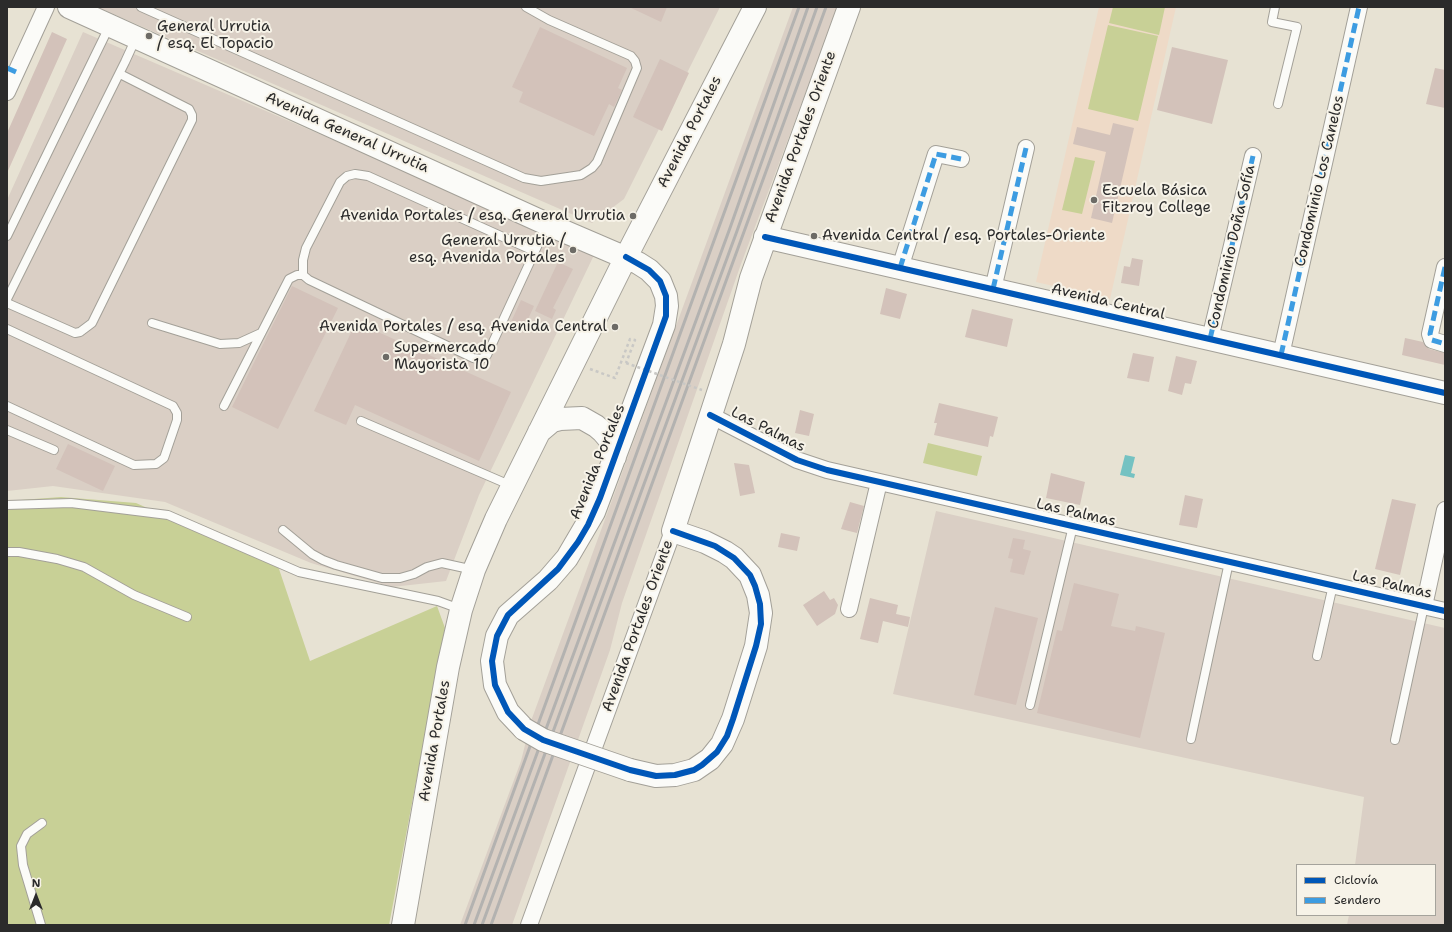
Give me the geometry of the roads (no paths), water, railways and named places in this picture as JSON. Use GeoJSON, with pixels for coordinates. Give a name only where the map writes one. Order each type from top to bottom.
{"type":"FeatureCollection","features":[{"type":"Feature","properties":{"kind":"street"},"geometry":{"type":"LineString","coordinates":[[7,92],[12,70],[46,7]]}},
{"type":"Feature","properties":{"kind":"street","name":"Avenida General Urrutia"},"geometry":{"type":"LineString","coordinates":[[69,7],[547,224],[626,257]]}},
{"type":"Feature","properties":{"kind":"street","name":"Avenida Portales"},"geometry":{"type":"LineString","coordinates":[[403,925],[443,693],[461,610],[474,570],[539,432],[575,363],[626,257],[755,7]]}},
{"type":"Feature","properties":{"kind":"street","name":"Avenida Portales Oriente"},"geometry":{"type":"LineString","coordinates":[[529,925],[673,531],[734,344],[751,278],[848,7]]}},
{"type":"Feature","properties":{"kind":"street","name":"Condominio Los Canelos"},"geometry":{"type":"LineString","coordinates":[[1281,355],[1359,7]]}},
{"type":"Feature","properties":{"kind":"street"},"geometry":{"type":"LineString","coordinates":[[993,289],[1026,148]]}},
{"type":"Feature","properties":{"kind":"street"},"geometry":{"type":"LineString","coordinates":[[900,268],[936,154],[961,159]]}},
{"type":"Feature","properties":{"kind":"street","name":"Condominio Doña Sofía"},"geometry":{"type":"LineString","coordinates":[[1210,339],[1253,156]]}},
{"type":"Feature","properties":{"kind":"street","name":"Avenida Central"},"geometry":{"type":"LineString","coordinates":[[765,237],[1445,393]]}},
{"type":"Feature","properties":{"kind":"street","name":"Avenida Portales"},"geometry":{"type":"LineString","coordinates":[[626,257],[649,270],[660,281],[666,296],[666,316],[594,512],[578,542],[548,580],[508,615],[497,636],[492,660],[495,685],[508,712],[524,729],[543,740],[630,770],[656,776],[675,775],[694,770],[710,759],[722,744],[733,720],[759,635],[761,613],[758,595],[750,575],[734,558],[714,546],[673,531]]}},
{"type":"Feature","properties":{"kind":"street"},"geometry":{"type":"LineString","coordinates":[[1445,267],[1443,285],[1430,336],[1435,341],[1445,344]]}},
{"type":"Feature","properties":{"kind":"street","name":"Las Palmas"},"geometry":{"type":"LineString","coordinates":[[710,415],[798,460],[827,470],[1445,610]]}},
{"type":"Feature","properties":{"kind":"street"},"geometry":{"type":"LineString","coordinates":[[539,432],[552,421],[560,418],[582,418],[596,426],[609,439],[615,457]]}},
{"type":"Feature","properties":{"kind":"street"},"geometry":{"type":"LineString","coordinates":[[849,609],[879,482]]}},
{"type":"Feature","properties":{"kind":"street"},"geometry":{"type":"LineString","coordinates":[[1424,606],[1445,510]]}},
{"type":"Feature","properties":{"kind":"lane"},"geometry":{"type":"LineString","coordinates":[[140,7],[524,178],[541,181],[581,175],[592,168],[597,162],[637,68],[635,61],[631,56],[549,20],[526,7]]}},
{"type":"Feature","properties":{"kind":"lane"},"geometry":{"type":"LineString","coordinates":[[1275,7],[1272,22],[1297,27],[1278,104]]}},
{"type":"Feature","properties":{"kind":"lane"},"geometry":{"type":"LineString","coordinates":[[7,236],[109,26]]}},
{"type":"Feature","properties":{"kind":"lane"},"geometry":{"type":"LineString","coordinates":[[7,299],[120,74],[136,37]]}},
{"type":"Feature","properties":{"kind":"lane"},"geometry":{"type":"LineString","coordinates":[[7,303],[75,333],[80,332],[92,324],[110,288],[192,120],[192,115],[189,109],[120,74]]}},
{"type":"Feature","properties":{"kind":"lane"},"geometry":{"type":"LineString","coordinates":[[303,275],[303,260],[306,248],[340,182],[347,176],[355,174],[368,176],[534,250]]}},
{"type":"Feature","properties":{"kind":"lane"},"geometry":{"type":"LineString","coordinates":[[224,406],[289,279],[297,275],[303,275],[309,280],[473,358],[481,359],[488,355],[547,224]]}},
{"type":"Feature","properties":{"kind":"lane"},"geometry":{"type":"LineString","coordinates":[[152,323],[220,344],[238,343],[261,333]]}},
{"type":"Feature","properties":{"kind":"lane"},"geometry":{"type":"LineString","coordinates":[[7,329],[173,406],[177,413],[177,420],[164,458],[156,464],[134,465],[7,406]]}},
{"type":"Feature","properties":{"kind":"lane"},"geometry":{"type":"LineString","coordinates":[[362,421],[513,486]]}},
{"type":"Feature","properties":{"kind":"lane"},"geometry":{"type":"LineString","coordinates":[[7,430],[54,450]]}},
{"type":"Feature","properties":{"kind":"lane"},"geometry":{"type":"LineString","coordinates":[[7,505],[71,503],[168,515],[299,572],[438,601],[461,610]]}},
{"type":"Feature","properties":{"kind":"lane"},"geometry":{"type":"LineString","coordinates":[[1030,705],[1073,526]]}},
{"type":"Feature","properties":{"kind":"lane"},"geometry":{"type":"LineString","coordinates":[[283,530],[312,554],[323,560],[382,578],[400,578],[414,574],[427,567],[442,563],[474,570]]}},
{"type":"Feature","properties":{"kind":"lane"},"geometry":{"type":"LineString","coordinates":[[7,552],[19,552],[57,559],[84,567],[134,595],[187,616]]}},
{"type":"Feature","properties":{"kind":"lane"},"geometry":{"type":"LineString","coordinates":[[1191,739],[1229,562]]}},
{"type":"Feature","properties":{"kind":"lane"},"geometry":{"type":"LineString","coordinates":[[1318,656],[1333,585]]}},
{"type":"Feature","properties":{"kind":"lane"},"geometry":{"type":"LineString","coordinates":[[1396,740],[1424,606]]}},
{"type":"Feature","properties":{"kind":"lane"},"geometry":{"type":"LineString","coordinates":[[41,925],[23,865],[22,846],[27,834],[42,823]]}},
{"type":"Feature","properties":{"kind":"water"},"geometry":{"type":"Polygon","coordinates":[[[1125,455],[1135,457],[1131,473],[1135,474],[1134,478],[1120,475],[1125,455]]]}},
{"type":"Feature","properties":{"kind":"railway"},"geometry":{"type":"LineString","coordinates":[[465,925],[799,7]]}},
{"type":"Feature","properties":{"kind":"railway"},"geometry":{"type":"LineString","coordinates":[[474,925],[730,228],[808,7]]}},
{"type":"Feature","properties":{"kind":"railway"},"geometry":{"type":"LineString","coordinates":[[482,925],[737,231],[817,7]]}},
{"type":"Feature","properties":{"kind":"railway"},"geometry":{"type":"LineString","coordinates":[[491,925],[826,7]]}},
{"type":"Feature","properties":{"kind":"place","name":"General Urrutia / esq. El Topacio"},"geometry":{"type":"Point","coordinates":[149,36]}},
{"type":"Feature","properties":{"kind":"place","name":"Escuela Básica Fitzroy College"},"geometry":{"type":"Point","coordinates":[1094,200]}},
{"type":"Feature","properties":{"kind":"place","name":"Avenida Portales / esq. General Urrutia"},"geometry":{"type":"Point","coordinates":[633,216]}},
{"type":"Feature","properties":{"kind":"place","name":"Avenida Central / esq. Portales-Oriente"},"geometry":{"type":"Point","coordinates":[814,236]}},
{"type":"Feature","properties":{"kind":"place","name":"General Urrutia / esq. Avenida Portales"},"geometry":{"type":"Point","coordinates":[573,250]}},
{"type":"Feature","properties":{"kind":"place","name":"Avenida Portales / esq. Avenida Central"},"geometry":{"type":"Point","coordinates":[615,327]}},
{"type":"Feature","properties":{"kind":"place","name":"Supermercado Mayorista 10"},"geometry":{"type":"Point","coordinates":[386,357]}}]}
